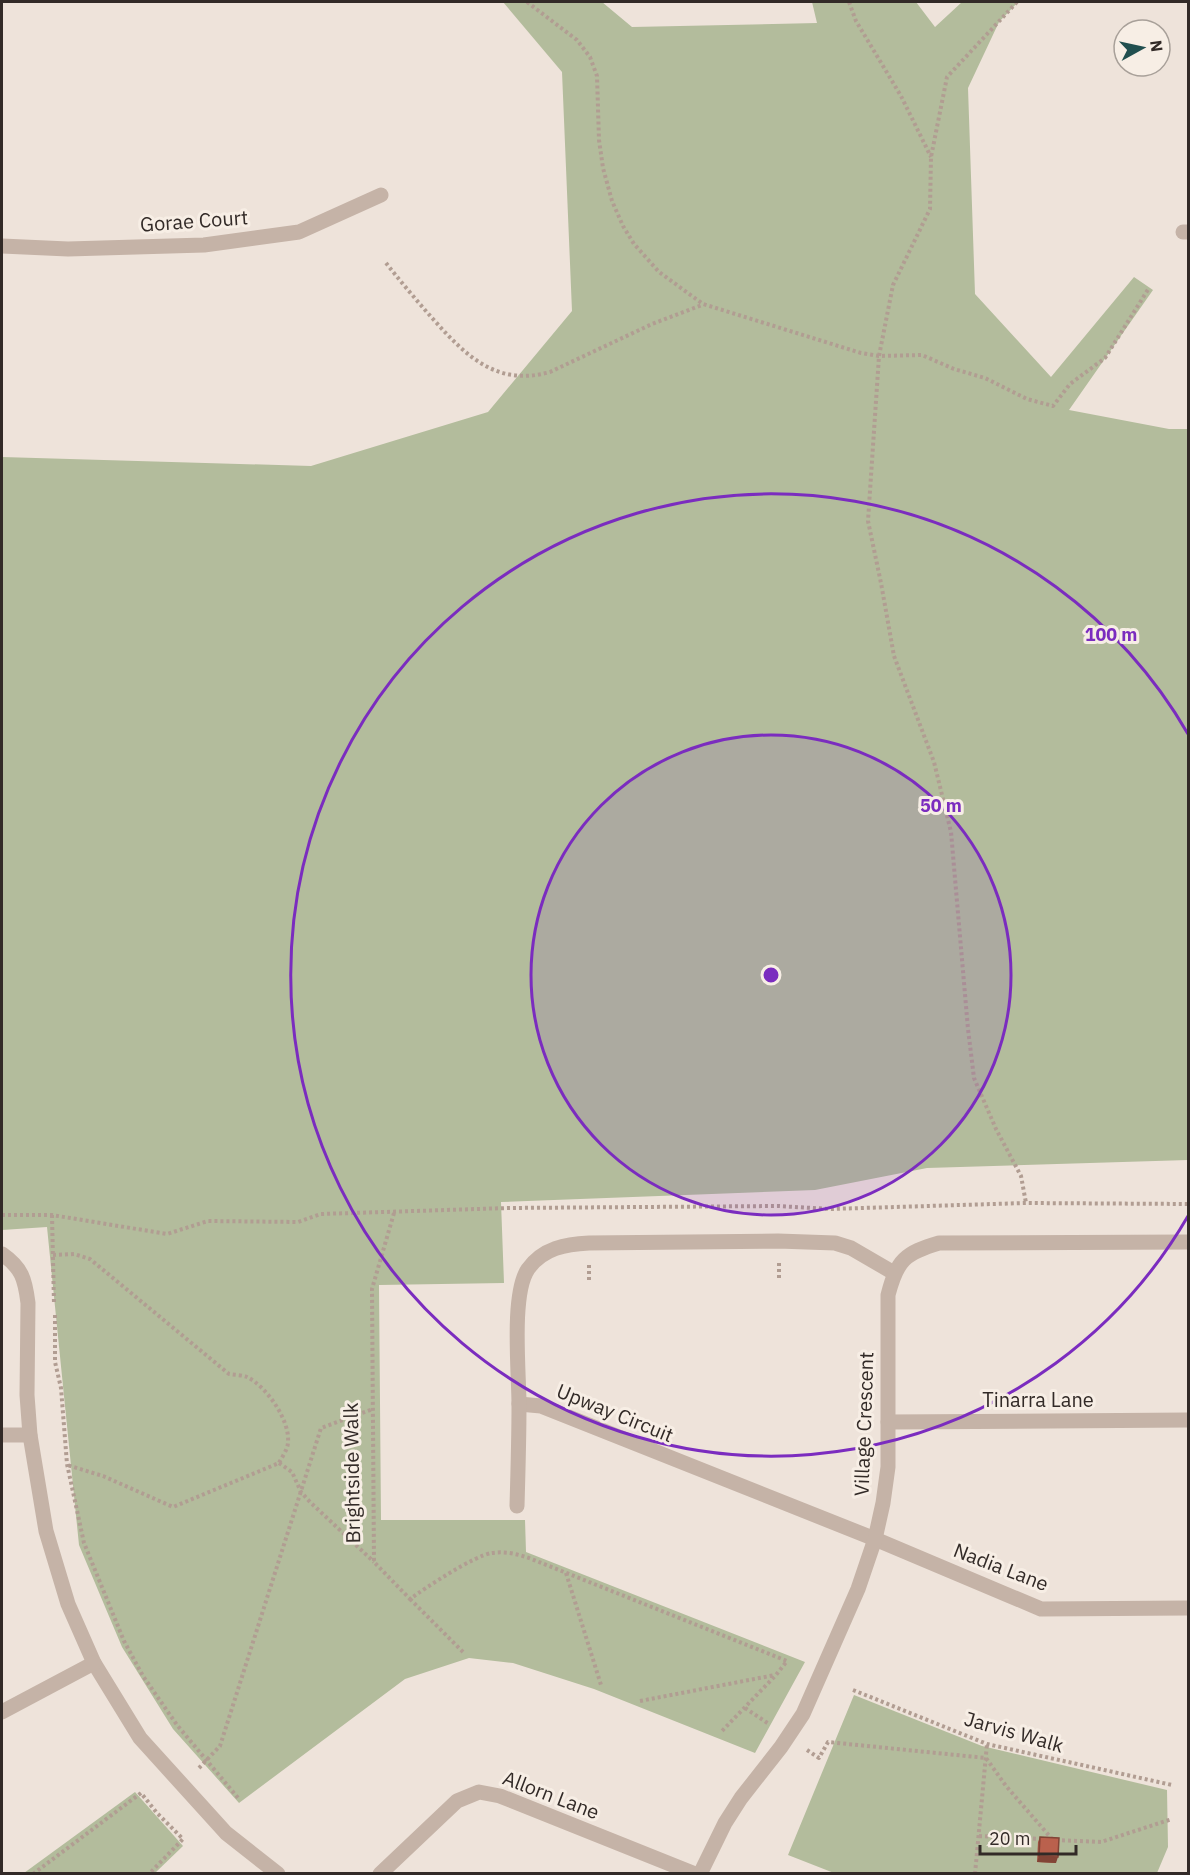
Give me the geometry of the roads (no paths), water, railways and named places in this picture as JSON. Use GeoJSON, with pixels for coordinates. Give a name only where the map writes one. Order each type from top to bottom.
{"type":"FeatureCollection","features":[{"type":"Feature","properties":{"kind":"street","name":"Gorae Court"},"geometry":{"type":"LineString","coordinates":[[2,246],[68,249],[204,245],[299,232],[381,195]]}},
{"type":"Feature","properties":{"kind":"street"},"geometry":{"type":"LineString","coordinates":[[517,1506],[518,1305],[521,1286],[527,1270],[551,1249],[569,1244],[778,1241],[835,1243],[851,1248],[894,1273],[903,1260],[919,1249],[939,1242],[1188,1242]]}},
{"type":"Feature","properties":{"kind":"street"},"geometry":{"type":"LineString","coordinates":[[2,1254],[18,1267],[27,1290],[27,1395],[30,1435],[46,1531],[68,1604],[94,1663],[140,1738],[226,1833],[278,1874]]}},
{"type":"Feature","properties":{"kind":"street","name":"Village Crescent"},"geometry":{"type":"LineString","coordinates":[[700,1874],[730,1815],[803,1714],[858,1589],[883,1503],[888,1467],[888,1295],[894,1273]]}},
{"type":"Feature","properties":{"kind":"street","name":"Upway Circuit"},"geometry":{"type":"LineString","coordinates":[[519,1404],[541,1406],[874,1539]]}},
{"type":"Feature","properties":{"kind":"street","name":"Tinarra Lane"},"geometry":{"type":"LineString","coordinates":[[888,1422],[1188,1420]]}},
{"type":"Feature","properties":{"kind":"street"},"geometry":{"type":"LineString","coordinates":[[2,1435],[30,1435]]}},
{"type":"Feature","properties":{"kind":"street","name":"Nadia Lane"},"geometry":{"type":"LineString","coordinates":[[874,1539],[1041,1609],[1188,1608]]}},
{"type":"Feature","properties":{"kind":"street"},"geometry":{"type":"LineString","coordinates":[[2,1712],[94,1663]]}},
{"type":"Feature","properties":{"kind":"street","name":"Allorn Lane"},"geometry":{"type":"LineString","coordinates":[[380,1874],[457,1801],[479,1792],[500,1796],[695,1874]]}}]}
